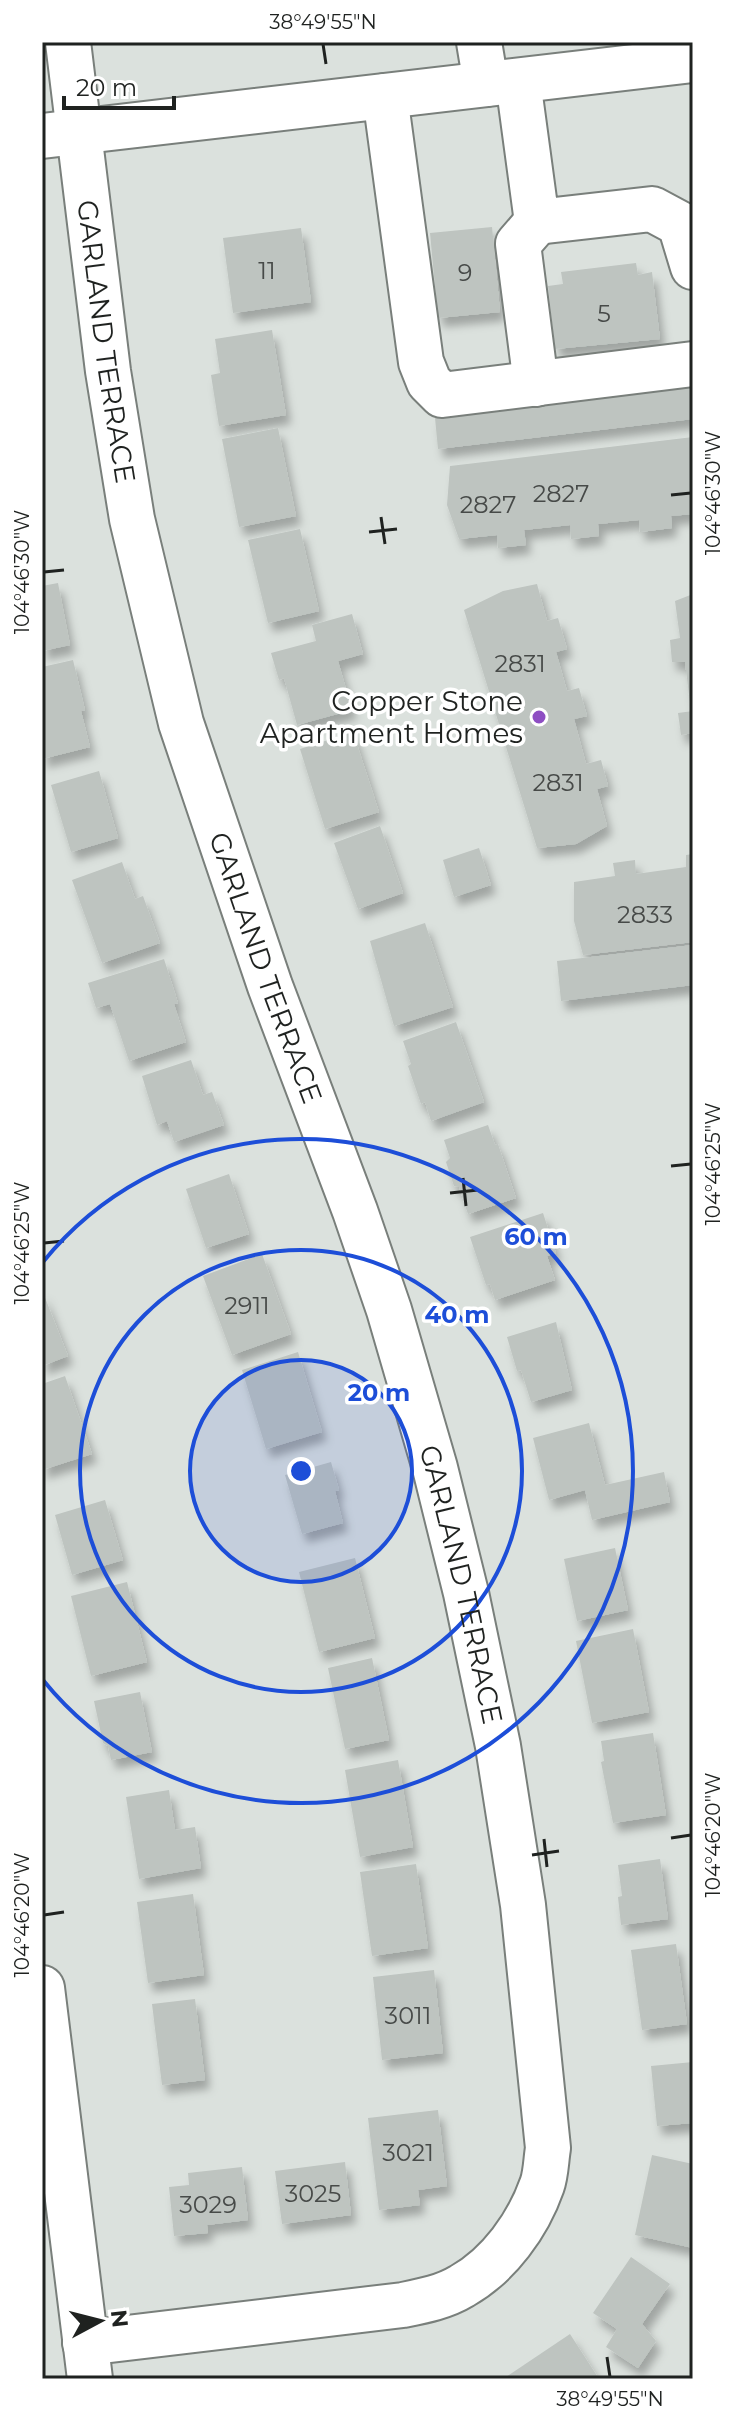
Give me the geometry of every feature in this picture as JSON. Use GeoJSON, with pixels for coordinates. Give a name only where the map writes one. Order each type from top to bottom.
{"type":"FeatureCollection","features":[{"type":"Feature","properties":{"kind":"street","name":"GARLAND TERRACE"},"geometry":{"type":"LineString","coordinates":[[68,42],[60,134],[108,371],[132,519],[181,723],[265,971],[389,1310],[435,1468],[466,1593],[498,1746],[523,1905],[548,2148],[543,2183],[526,2218],[508,2246],[487,2268],[461,2287],[433,2299],[403,2305],[87,2361]]}},
{"type":"Feature","properties":{"kind":"street"},"geometry":{"type":"LineString","coordinates":[[479,42],[502,82],[537,222]]}},
{"type":"Feature","properties":{"kind":"street"},"geometry":{"type":"LineString","coordinates":[[60,134],[693,60]]}},
{"type":"Feature","properties":{"kind":"street"},"geometry":{"type":"LineString","coordinates":[[385,96],[421,362],[429,382],[442,395],[693,364]]}},
{"type":"Feature","properties":{"kind":"street"},"geometry":{"type":"LineString","coordinates":[[536,384],[518,244],[537,222],[652,209],[680,224],[693,267]]}},
{"type":"Feature","properties":{"kind":"street"},"geometry":{"type":"LineString","coordinates":[[42,1988],[87,2361]]}},
{"type":"Feature","properties":{"kind":"building"},"geometry":{"type":"Polygon","coordinates":[[[492,227],[500,312],[438,318],[430,233],[492,227]]]}},
{"type":"Feature","properties":{"kind":"building"},"geometry":{"type":"Polygon","coordinates":[[[301,228],[311,302],[233,313],[223,238],[301,228]]]}},
{"type":"Feature","properties":{"kind":"building"},"geometry":{"type":"Polygon","coordinates":[[[636,263],[638,275],[652,272],[660,339],[555,349],[548,286],[563,284],[561,272],[636,263]]]}},
{"type":"Feature","properties":{"kind":"building"},"geometry":{"type":"Polygon","coordinates":[[[272,330],[286,415],[219,426],[211,375],[220,373],[215,339],[272,330]]]}},
{"type":"Feature","properties":{"kind":"building"},"geometry":{"type":"Polygon","coordinates":[[[693,387],[693,419],[438,449],[435,418],[693,387]]]}},
{"type":"Feature","properties":{"kind":"building"},"geometry":{"type":"Polygon","coordinates":[[[278,428],[296,516],[239,527],[222,439],[278,428]]]}},
{"type":"Feature","properties":{"kind":"building"},"geometry":{"type":"Polygon","coordinates":[[[693,437],[693,514],[671,516],[672,528],[640,532],[639,520],[598,524],[599,536],[571,539],[570,525],[524,530],[526,545],[498,548],[497,535],[459,539],[447,505],[450,466],[693,437]]]}},
{"type":"Feature","properties":{"kind":"building"},"geometry":{"type":"Polygon","coordinates":[[[300,529],[319,611],[268,623],[248,540],[300,529]]]}},
{"type":"Feature","properties":{"kind":"building"},"geometry":{"type":"Polygon","coordinates":[[[58,583],[70,645],[42,651],[42,586],[58,583]]]}},
{"type":"Feature","properties":{"kind":"building","name":"Copper Stone Apartment Homes"},"geometry":{"type":"Polygon","coordinates":[[[537,584],[547,621],[558,618],[567,649],[556,652],[567,691],[579,688],[587,716],[574,719],[586,764],[601,760],[608,786],[597,789],[607,826],[576,844],[537,848],[464,610],[503,591],[537,584]]]}},
{"type":"Feature","properties":{"kind":"building"},"geometry":{"type":"Polygon","coordinates":[[[693,594],[691,711],[685,662],[672,662],[670,640],[680,638],[675,601],[693,594]]]}},
{"type":"Feature","properties":{"kind":"building"},"geometry":{"type":"Polygon","coordinates":[[[352,614],[363,654],[338,661],[352,710],[297,725],[284,678],[279,680],[271,653],[316,641],[312,625],[352,614]]]}},
{"type":"Feature","properties":{"kind":"building"},"geometry":{"type":"Polygon","coordinates":[[[73,660],[90,747],[42,759],[42,667],[73,660]]]}},
{"type":"Feature","properties":{"kind":"building"},"geometry":{"type":"Polygon","coordinates":[[[693,711],[693,733],[681,735],[678,713],[693,711]]]}},
{"type":"Feature","properties":{"kind":"building"},"geometry":{"type":"Polygon","coordinates":[[[353,732],[379,812],[325,829],[300,749],[353,732]]]}},
{"type":"Feature","properties":{"kind":"building"},"geometry":{"type":"Polygon","coordinates":[[[99,771],[118,838],[71,852],[51,785],[99,771]]]}},
{"type":"Feature","properties":{"kind":"building"},"geometry":{"type":"Polygon","coordinates":[[[380,826],[403,893],[358,909],[334,843],[380,826]]]}},
{"type":"Feature","properties":{"kind":"building"},"geometry":{"type":"Polygon","coordinates":[[[479,848],[491,885],[454,897],[443,860],[479,848]]]}},
{"type":"Feature","properties":{"kind":"building"},"geometry":{"type":"Polygon","coordinates":[[[693,854],[693,942],[583,955],[574,921],[574,882],[615,876],[613,863],[635,860],[636,874],[686,867],[686,855],[693,854]]]}},
{"type":"Feature","properties":{"kind":"building"},"geometry":{"type":"Polygon","coordinates":[[[122,862],[135,899],[143,896],[160,943],[102,963],[72,880],[122,862]]]}},
{"type":"Feature","properties":{"kind":"building"},"geometry":{"type":"Polygon","coordinates":[[[425,923],[453,1007],[394,1026],[370,941],[425,923]]]}},
{"type":"Feature","properties":{"kind":"building"},"geometry":{"type":"Polygon","coordinates":[[[693,945],[693,985],[561,1001],[557,961],[693,945]]]}},
{"type":"Feature","properties":{"kind":"building"},"geometry":{"type":"Polygon","coordinates":[[[164,959],[186,1042],[129,1061],[110,1004],[96,1008],[88,983],[164,959]]]}},
{"type":"Feature","properties":{"kind":"building"},"geometry":{"type":"Polygon","coordinates":[[[456,1022],[484,1102],[431,1121],[425,1102],[421,1104],[403,1041],[456,1022]]]}},
{"type":"Feature","properties":{"kind":"building"},"geometry":{"type":"Polygon","coordinates":[[[191,1060],[203,1095],[212,1092],[224,1125],[174,1142],[167,1121],[157,1125],[142,1076],[191,1060]]]}},
{"type":"Feature","properties":{"kind":"building"},"geometry":{"type":"Polygon","coordinates":[[[488,1125],[495,1145],[498,1144],[516,1198],[468,1214],[446,1162],[450,1158],[444,1140],[488,1125]]]}},
{"type":"Feature","properties":{"kind":"building"},"geometry":{"type":"Polygon","coordinates":[[[229,1174],[249,1234],[206,1248],[186,1189],[229,1174]]]}},
{"type":"Feature","properties":{"kind":"building"},"geometry":{"type":"Polygon","coordinates":[[[543,1213],[556,1253],[547,1256],[555,1280],[495,1300],[490,1284],[486,1285],[470,1237],[543,1213]]]}},
{"type":"Feature","properties":{"kind":"building"},"geometry":{"type":"Polygon","coordinates":[[[262,1254],[291,1334],[232,1355],[203,1276],[262,1254]]]}},
{"type":"Feature","properties":{"kind":"building"},"geometry":{"type":"Polygon","coordinates":[[[42,1290],[68,1356],[42,1366],[42,1290]]]}},
{"type":"Feature","properties":{"kind":"building"},"geometry":{"type":"Polygon","coordinates":[[[556,1322],[572,1390],[531,1402],[507,1337],[556,1322]]]}},
{"type":"Feature","properties":{"kind":"building"},"geometry":{"type":"Polygon","coordinates":[[[298,1352],[322,1432],[266,1449],[242,1370],[298,1352]]]}},
{"type":"Feature","properties":{"kind":"building"},"geometry":{"type":"Polygon","coordinates":[[[65,1376],[92,1454],[42,1470],[42,1384],[65,1376]]]}},
{"type":"Feature","properties":{"kind":"building"},"geometry":{"type":"Polygon","coordinates":[[[589,1423],[605,1485],[664,1472],[670,1502],[592,1520],[585,1490],[549,1500],[533,1438],[589,1423]]]}},
{"type":"Feature","properties":{"kind":"building"},"geometry":{"type":"Polygon","coordinates":[[[331,1462],[339,1490],[335,1491],[343,1523],[302,1534],[285,1475],[331,1462]]]}},
{"type":"Feature","properties":{"kind":"building"},"geometry":{"type":"Polygon","coordinates":[[[105,1500],[123,1560],[72,1575],[55,1515],[105,1500]]]}},
{"type":"Feature","properties":{"kind":"building"},"geometry":{"type":"Polygon","coordinates":[[[615,1548],[628,1610],[577,1621],[564,1559],[615,1548]]]}},
{"type":"Feature","properties":{"kind":"building"},"geometry":{"type":"Polygon","coordinates":[[[355,1558],[375,1638],[319,1652],[299,1572],[355,1558]]]}},
{"type":"Feature","properties":{"kind":"building"},"geometry":{"type":"Polygon","coordinates":[[[127,1582],[147,1662],[91,1676],[71,1596],[127,1582]]]}},
{"type":"Feature","properties":{"kind":"building"},"geometry":{"type":"Polygon","coordinates":[[[633,1629],[649,1712],[592,1723],[576,1641],[633,1629]]]}},
{"type":"Feature","properties":{"kind":"building"},"geometry":{"type":"Polygon","coordinates":[[[372,1658],[389,1740],[345,1749],[328,1668],[372,1658]]]}},
{"type":"Feature","properties":{"kind":"building"},"geometry":{"type":"Polygon","coordinates":[[[140,1692],[152,1752],[111,1760],[108,1746],[103,1743],[94,1701],[140,1692]]]}},
{"type":"Feature","properties":{"kind":"building"},"geometry":{"type":"Polygon","coordinates":[[[653,1733],[666,1815],[613,1823],[601,1762],[604,1761],[601,1741],[653,1733]]]}},
{"type":"Feature","properties":{"kind":"building"},"geometry":{"type":"Polygon","coordinates":[[[398,1760],[413,1847],[360,1857],[345,1770],[398,1760]]]}},
{"type":"Feature","properties":{"kind":"building"},"geometry":{"type":"Polygon","coordinates":[[[169,1790],[175,1830],[195,1827],[201,1868],[139,1879],[126,1797],[169,1790]]]}},
{"type":"Feature","properties":{"kind":"building"},"geometry":{"type":"Polygon","coordinates":[[[660,1859],[668,1919],[621,1925],[618,1897],[622,1896],[618,1865],[660,1859]]]}},
{"type":"Feature","properties":{"kind":"building"},"geometry":{"type":"Polygon","coordinates":[[[416,1864],[428,1948],[372,1956],[360,1872],[416,1864]]]}},
{"type":"Feature","properties":{"kind":"building"},"geometry":{"type":"Polygon","coordinates":[[[193,1894],[204,1975],[148,1983],[137,1902],[193,1894]]]}},
{"type":"Feature","properties":{"kind":"building"},"geometry":{"type":"Polygon","coordinates":[[[676,1944],[687,2024],[642,2030],[631,1950],[676,1944]]]}},
{"type":"Feature","properties":{"kind":"building"},"geometry":{"type":"Polygon","coordinates":[[[434,1970],[443,2053],[382,2060],[373,1977],[434,1970]]]}},
{"type":"Feature","properties":{"kind":"building"},"geometry":{"type":"Polygon","coordinates":[[[195,1999],[205,2080],[162,2085],[152,2004],[195,1999]]]}},
{"type":"Feature","properties":{"kind":"building"},"geometry":{"type":"Polygon","coordinates":[[[693,2062],[693,2123],[657,2126],[651,2066],[693,2062]]]}},
{"type":"Feature","properties":{"kind":"building"},"geometry":{"type":"Polygon","coordinates":[[[438,2110],[447,2186],[418,2190],[420,2205],[379,2210],[368,2118],[438,2110]]]}},
{"type":"Feature","properties":{"kind":"building"},"geometry":{"type":"Polygon","coordinates":[[[652,2155],[693,2164],[693,2248],[635,2235],[652,2155]]]}},
{"type":"Feature","properties":{"kind":"building"},"geometry":{"type":"Polygon","coordinates":[[[345,2162],[351,2215],[282,2224],[275,2171],[345,2162]]]}},
{"type":"Feature","properties":{"kind":"building"},"geometry":{"type":"Polygon","coordinates":[[[242,2167],[248,2220],[207,2225],[208,2233],[174,2236],[169,2187],[189,2185],[188,2173],[242,2167]]]}},
{"type":"Feature","properties":{"kind":"building"},"geometry":{"type":"Polygon","coordinates":[[[631,2257],[670,2284],[642,2324],[656,2341],[638,2368],[606,2347],[617,2329],[593,2313],[631,2257]]]}},
{"type":"Feature","properties":{"kind":"building"},"geometry":{"type":"Polygon","coordinates":[[[570,2334],[599,2379],[503,2379],[570,2334]]]}},
{"type":"Feature","properties":{"kind":"place","name":"Copper Stone Apartment Homes"},"geometry":{"type":"Point","coordinates":[539,717]}}]}
